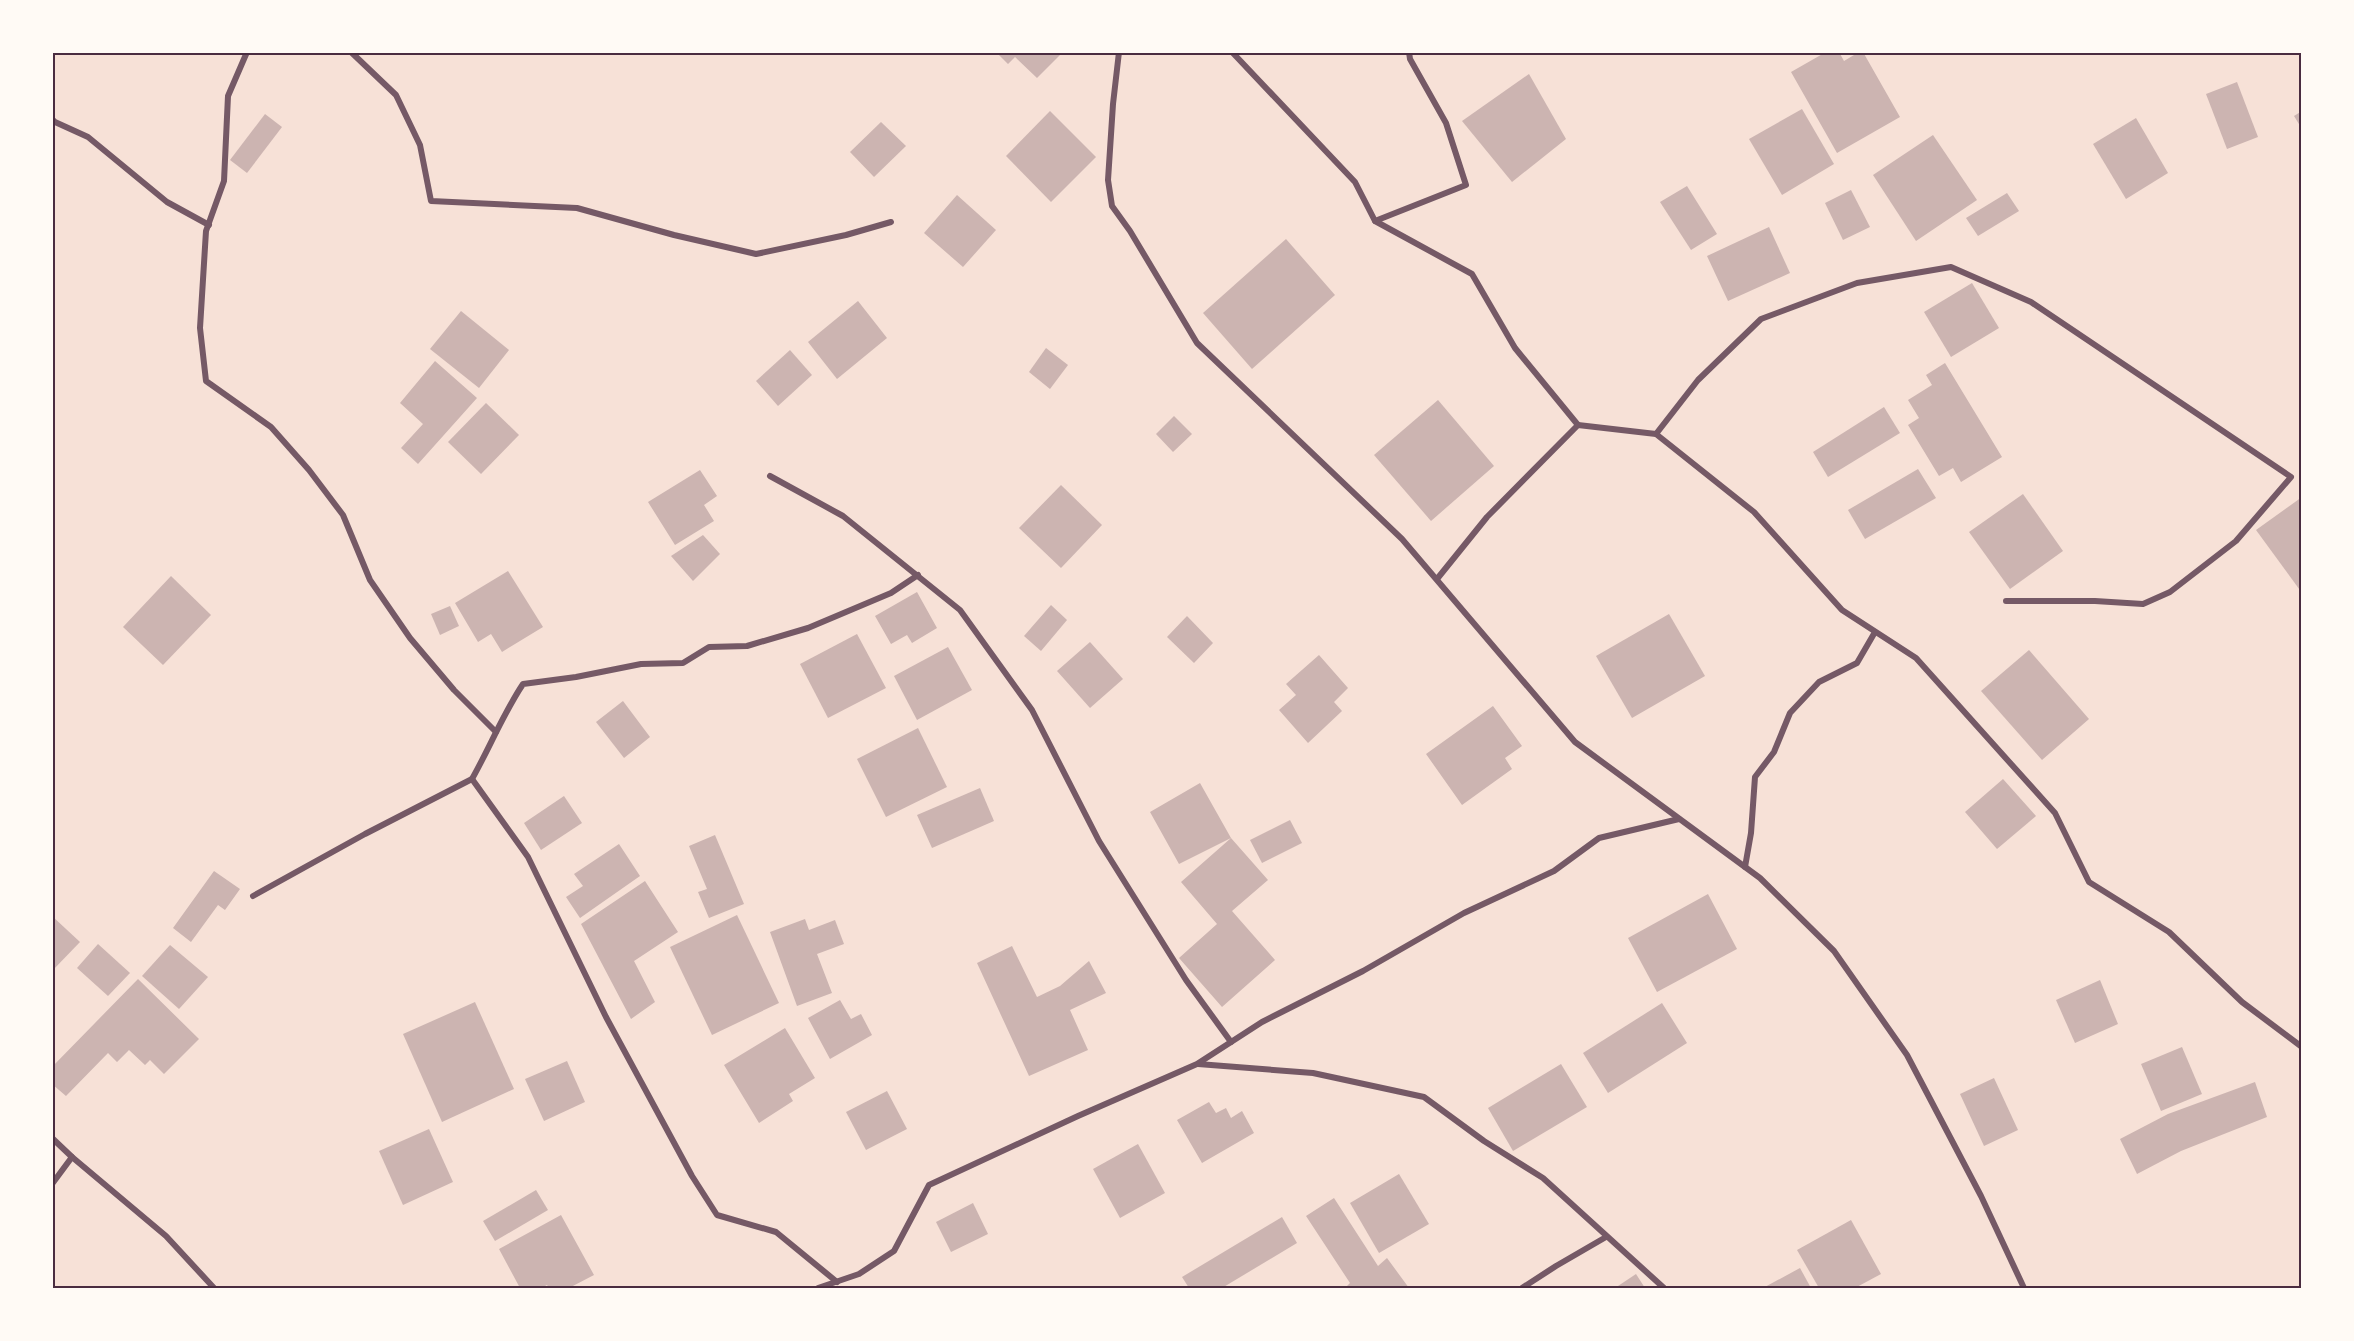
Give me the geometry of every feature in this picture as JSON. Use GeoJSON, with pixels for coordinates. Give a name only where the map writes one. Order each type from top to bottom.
{"type":"FeatureCollection","features":[{"type":"Feature","properties":{"kind":"street"},"geometry":{"type":"LineString","coordinates":[[247,52],[228,96],[224,181],[206,231],[200,328],[206,381],[271,428],[309,470],[343,515],[370,580],[410,638],[454,690],[496,732]]}},
{"type":"Feature","properties":{"kind":"street"},"geometry":{"type":"LineString","coordinates":[[351,52],[396,95],[420,145],[431,201],[576,208],[756,255],[846,235],[891,222]]}},
{"type":"Feature","properties":{"kind":"street"},"geometry":{"type":"LineString","coordinates":[[1119,52],[1108,180],[1112,206],[1130,231],[1197,343],[1402,539],[1575,742],[1760,878],[1834,951],[1907,1055],[1981,1196],[2024,1288]]}},
{"type":"Feature","properties":{"kind":"street"},"geometry":{"type":"LineString","coordinates":[[1232,52],[1354,182],[1375,221],[1472,274],[1515,348],[1578,425],[1656,434],[1754,512],[1842,610],[1916,658],[2055,813],[2089,882],[2169,932],[2242,1002],[2301,1047]]}},
{"type":"Feature","properties":{"kind":"street"},"geometry":{"type":"LineString","coordinates":[[1375,221],[1466,185],[1446,123],[1410,59],[1409,52]]}},
{"type":"Feature","properties":{"kind":"street"},"geometry":{"type":"LineString","coordinates":[[52,119],[88,137],[167,202],[209,225]]}},
{"type":"Feature","properties":{"kind":"street"},"geometry":{"type":"LineString","coordinates":[[1656,434],[1698,380],[1761,319],[1857,283],[1951,267],[2031,302],[2291,477],[2236,541],[2170,592],[2143,604],[2095,601],[2006,601]]}},
{"type":"Feature","properties":{"kind":"street"},"geometry":{"type":"LineString","coordinates":[[1437,579],[1487,517],[1578,425]]}},
{"type":"Feature","properties":{"kind":"street"},"geometry":{"type":"LineString","coordinates":[[770,476],[843,516],[960,610],[1032,710],[1098,841],[1185,980],[1231,1042]]}},
{"type":"Feature","properties":{"kind":"street"},"geometry":{"type":"LineString","coordinates":[[253,896],[472,778],[506,710],[523,684],[576,677],[641,664],[683,663],[709,647],[747,646],[808,627],[891,593],[918,575]]}},
{"type":"Feature","properties":{"kind":"street"},"geometry":{"type":"LineString","coordinates":[[1745,867],[1751,833],[1755,777],[1774,752],[1790,713],[1820,682],[1857,663],[1875,632]]}},
{"type":"Feature","properties":{"kind":"street"},"geometry":{"type":"LineString","coordinates":[[472,778],[528,857],[606,1017],[692,1176],[717,1215],[776,1232],[837,1282]]}},
{"type":"Feature","properties":{"kind":"street"},"geometry":{"type":"LineString","coordinates":[[818,1288],[859,1274],[894,1251],[929,1185],[1197,1064],[1262,1022],[1363,971],[1464,914],[1554,871],[1599,838],[1679,819]]}},
{"type":"Feature","properties":{"kind":"street"},"geometry":{"type":"LineString","coordinates":[[1197,1064],[1313,1073],[1424,1097],[1484,1141],[1543,1178],[1664,1288]]}},
{"type":"Feature","properties":{"kind":"street"},"geometry":{"type":"LineString","coordinates":[[52,1138],[165,1236],[214,1288]]}},
{"type":"Feature","properties":{"kind":"street"},"geometry":{"type":"LineString","coordinates":[[52,1184],[72,1157]]}},
{"type":"Feature","properties":{"kind":"street"},"geometry":{"type":"LineString","coordinates":[[1522,1288],[1606,1237]]}},
{"type":"Feature","properties":{"kind":"building"},"geometry":{"type":"Polygon","coordinates":[[[996,52],[1063,52],[1037,78],[1015,57],[1008,64],[996,52]]]}},
{"type":"Feature","properties":{"kind":"building"},"geometry":{"type":"Polygon","coordinates":[[[1826,52],[1839,52],[1844,61],[1863,52],[1900,117],[1837,153],[1791,72],[1826,52]]]}},
{"type":"Feature","properties":{"kind":"building"},"geometry":{"type":"Polygon","coordinates":[[[1529,74],[1566,139],[1512,182],[1462,121],[1529,74]]]}},
{"type":"Feature","properties":{"kind":"building"},"geometry":{"type":"Polygon","coordinates":[[[2237,82],[2258,137],[2227,149],[2206,94],[2237,82]]]}},
{"type":"Feature","properties":{"kind":"building"},"geometry":{"type":"Polygon","coordinates":[[[1802,109],[1834,164],[1782,195],[1749,139],[1802,109]]]}},
{"type":"Feature","properties":{"kind":"building"},"geometry":{"type":"Polygon","coordinates":[[[1050,111],[1096,157],[1051,202],[1006,156],[1050,111]]]}},
{"type":"Feature","properties":{"kind":"building"},"geometry":{"type":"Polygon","coordinates":[[[2302,111],[2302,129],[2294,116],[2302,111]]]}},
{"type":"Feature","properties":{"kind":"building"},"geometry":{"type":"Polygon","coordinates":[[[265,114],[282,127],[247,173],[230,160],[265,114]]]}},
{"type":"Feature","properties":{"kind":"building"},"geometry":{"type":"Polygon","coordinates":[[[2136,118],[2168,173],[2126,199],[2093,144],[2136,118]]]}},
{"type":"Feature","properties":{"kind":"building"},"geometry":{"type":"Polygon","coordinates":[[[881,122],[906,146],[874,177],[850,152],[881,122]]]}},
{"type":"Feature","properties":{"kind":"building"},"geometry":{"type":"Polygon","coordinates":[[[1933,135],[1977,200],[1916,241],[1873,175],[1933,135]]]}},
{"type":"Feature","properties":{"kind":"building"},"geometry":{"type":"Polygon","coordinates":[[[1687,186],[1717,234],[1691,250],[1660,202],[1687,186]]]}},
{"type":"Feature","properties":{"kind":"building"},"geometry":{"type":"Polygon","coordinates":[[[1851,190],[1870,227],[1843,240],[1825,203],[1851,190]]]}},
{"type":"Feature","properties":{"kind":"building"},"geometry":{"type":"Polygon","coordinates":[[[2007,193],[2019,211],[1978,236],[1966,218],[2007,193]]]}},
{"type":"Feature","properties":{"kind":"building"},"geometry":{"type":"Polygon","coordinates":[[[957,195],[996,230],[963,267],[924,233],[957,195]]]}},
{"type":"Feature","properties":{"kind":"building"},"geometry":{"type":"Polygon","coordinates":[[[1769,227],[1790,273],[1728,301],[1707,256],[1769,227]]]}},
{"type":"Feature","properties":{"kind":"building"},"geometry":{"type":"Polygon","coordinates":[[[1286,239],[1335,295],[1252,369],[1203,313],[1286,239]]]}},
{"type":"Feature","properties":{"kind":"building"},"geometry":{"type":"Polygon","coordinates":[[[1972,283],[1999,328],[1951,357],[1924,312],[1972,283]]]}},
{"type":"Feature","properties":{"kind":"building"},"geometry":{"type":"Polygon","coordinates":[[[858,301],[887,338],[837,379],[808,342],[858,301]]]}},
{"type":"Feature","properties":{"kind":"building"},"geometry":{"type":"Polygon","coordinates":[[[461,311],[509,350],[479,388],[430,349],[461,311]]]}},
{"type":"Feature","properties":{"kind":"building"},"geometry":{"type":"Polygon","coordinates":[[[1046,348],[1068,365],[1050,389],[1029,372],[1046,348]]]}},
{"type":"Feature","properties":{"kind":"building"},"geometry":{"type":"Polygon","coordinates":[[[790,350],[812,375],[778,406],[756,381],[790,350]]]}},
{"type":"Feature","properties":{"kind":"building"},"geometry":{"type":"Polygon","coordinates":[[[435,361],[477,398],[418,464],[401,448],[423,424],[400,403],[435,361]]]}},
{"type":"Feature","properties":{"kind":"building"},"geometry":{"type":"Polygon","coordinates":[[[1945,363],[2002,457],[1961,482],[1953,468],[1939,476],[1908,425],[1919,418],[1908,400],[1932,385],[1926,375],[1945,363]]]}},
{"type":"Feature","properties":{"kind":"building"},"geometry":{"type":"Polygon","coordinates":[[[1438,400],[1494,466],[1431,521],[1374,455],[1438,400]]]}},
{"type":"Feature","properties":{"kind":"building"},"geometry":{"type":"Polygon","coordinates":[[[486,403],[519,435],[481,474],[448,442],[486,403]]]}},
{"type":"Feature","properties":{"kind":"building"},"geometry":{"type":"Polygon","coordinates":[[[1884,407],[1900,433],[1828,477],[1813,452],[1884,407]]]}},
{"type":"Feature","properties":{"kind":"building"},"geometry":{"type":"Polygon","coordinates":[[[1174,416],[1192,434],[1173,452],[1156,434],[1174,416]]]}},
{"type":"Feature","properties":{"kind":"building"},"geometry":{"type":"Polygon","coordinates":[[[1918,469],[1936,498],[1865,539],[1848,510],[1918,469]]]}},
{"type":"Feature","properties":{"kind":"building"},"geometry":{"type":"Polygon","coordinates":[[[700,470],[717,496],[704,505],[714,521],[675,545],[648,502],[700,470]]]}},
{"type":"Feature","properties":{"kind":"building"},"geometry":{"type":"Polygon","coordinates":[[[1061,485],[1102,525],[1061,568],[1019,528],[1061,485]]]}},
{"type":"Feature","properties":{"kind":"building"},"geometry":{"type":"Polygon","coordinates":[[[2023,494],[2063,551],[2010,589],[1969,532],[2023,494]]]}},
{"type":"Feature","properties":{"kind":"building"},"geometry":{"type":"Polygon","coordinates":[[[2302,497],[2302,593],[2256,530],[2302,497]]]}},
{"type":"Feature","properties":{"kind":"building"},"geometry":{"type":"Polygon","coordinates":[[[703,535],[720,554],[693,581],[671,556],[703,535]]]}},
{"type":"Feature","properties":{"kind":"building"},"geometry":{"type":"Polygon","coordinates":[[[508,571],[543,627],[502,652],[491,634],[478,642],[455,603],[508,571]]]}},
{"type":"Feature","properties":{"kind":"building"},"geometry":{"type":"Polygon","coordinates":[[[171,576],[211,615],[163,665],[123,627],[171,576]]]}},
{"type":"Feature","properties":{"kind":"building"},"geometry":{"type":"Polygon","coordinates":[[[917,592],[937,628],[912,643],[907,635],[891,644],[875,616],[917,592]]]}},
{"type":"Feature","properties":{"kind":"building"},"geometry":{"type":"Polygon","coordinates":[[[1051,605],[1067,620],[1041,651],[1024,636],[1051,605]]]}},
{"type":"Feature","properties":{"kind":"building"},"geometry":{"type":"Polygon","coordinates":[[[450,606],[459,626],[440,635],[431,614],[450,606]]]}},
{"type":"Feature","properties":{"kind":"building"},"geometry":{"type":"Polygon","coordinates":[[[1669,614],[1705,676],[1632,718],[1596,656],[1669,614]]]}},
{"type":"Feature","properties":{"kind":"building"},"geometry":{"type":"Polygon","coordinates":[[[1187,616],[1213,643],[1194,663],[1167,637],[1187,616]]]}},
{"type":"Feature","properties":{"kind":"building"},"geometry":{"type":"Polygon","coordinates":[[[857,634],[886,688],[828,718],[800,664],[857,634]]]}},
{"type":"Feature","properties":{"kind":"building"},"geometry":{"type":"Polygon","coordinates":[[[1090,642],[1123,679],[1090,708],[1057,671],[1090,642]]]}},
{"type":"Feature","properties":{"kind":"building"},"geometry":{"type":"Polygon","coordinates":[[[948,647],[972,690],[917,720],[894,676],[948,647]]]}},
{"type":"Feature","properties":{"kind":"building"},"geometry":{"type":"Polygon","coordinates":[[[2029,650],[2089,719],[2042,760],[1981,691],[2029,650]]]}},
{"type":"Feature","properties":{"kind":"building"},"geometry":{"type":"Polygon","coordinates":[[[1319,655],[1348,688],[1334,702],[1342,711],[1308,743],[1279,710],[1296,695],[1286,684],[1319,655]]]}},
{"type":"Feature","properties":{"kind":"building"},"geometry":{"type":"Polygon","coordinates":[[[623,701],[650,737],[624,758],[596,722],[623,701]]]}},
{"type":"Feature","properties":{"kind":"building"},"geometry":{"type":"Polygon","coordinates":[[[1493,706],[1522,746],[1505,758],[1512,769],[1462,805],[1426,754],[1493,706]]]}},
{"type":"Feature","properties":{"kind":"building"},"geometry":{"type":"Polygon","coordinates":[[[918,728],[947,787],[886,817],[857,759],[918,728]]]}},
{"type":"Feature","properties":{"kind":"building"},"geometry":{"type":"Polygon","coordinates":[[[2003,779],[2036,816],[1997,849],[1965,812],[2003,779]]]}},
{"type":"Feature","properties":{"kind":"building"},"geometry":{"type":"Polygon","coordinates":[[[1200,783],[1231,838],[1179,864],[1150,812],[1200,783]]]}},
{"type":"Feature","properties":{"kind":"building"},"geometry":{"type":"Polygon","coordinates":[[[980,788],[994,821],[932,848],[917,815],[980,788]]]}},
{"type":"Feature","properties":{"kind":"building"},"geometry":{"type":"Polygon","coordinates":[[[564,796],[582,823],[541,850],[524,823],[564,796]]]}},
{"type":"Feature","properties":{"kind":"building"},"geometry":{"type":"Polygon","coordinates":[[[1290,820],[1302,843],[1262,863],[1250,840],[1290,820]]]}},
{"type":"Feature","properties":{"kind":"building"},"geometry":{"type":"Polygon","coordinates":[[[715,835],[744,904],[709,918],[698,892],[707,889],[689,846],[715,835]]]}},
{"type":"Feature","properties":{"kind":"building"},"geometry":{"type":"Polygon","coordinates":[[[1231,838],[1268,880],[1232,911],[1275,960],[1222,1007],[1179,958],[1217,924],[1181,882],[1231,838]]]}},
{"type":"Feature","properties":{"kind":"building"},"geometry":{"type":"Polygon","coordinates":[[[619,844],[640,876],[580,918],[566,897],[583,886],[574,874],[619,844]]]}},
{"type":"Feature","properties":{"kind":"building"},"geometry":{"type":"Polygon","coordinates":[[[214,871],[240,889],[225,910],[218,905],[191,942],[173,928],[214,871]]]}},
{"type":"Feature","properties":{"kind":"building"},"geometry":{"type":"Polygon","coordinates":[[[645,881],[678,932],[634,961],[655,1002],[631,1019],[581,924],[645,881]]]}},
{"type":"Feature","properties":{"kind":"building"},"geometry":{"type":"Polygon","coordinates":[[[1708,894],[1737,949],[1657,992],[1628,938],[1708,894]]]}},
{"type":"Feature","properties":{"kind":"building"},"geometry":{"type":"Polygon","coordinates":[[[737,915],[779,1003],[712,1035],[670,947],[737,915]]]}},
{"type":"Feature","properties":{"kind":"building"},"geometry":{"type":"Polygon","coordinates":[[[52,916],[80,942],[52,971],[52,916]]]}},
{"type":"Feature","properties":{"kind":"building"},"geometry":{"type":"Polygon","coordinates":[[[805,919],[809,930],[835,920],[844,944],[817,954],[832,993],[797,1006],[770,932],[805,919]]]}},
{"type":"Feature","properties":{"kind":"building"},"geometry":{"type":"Polygon","coordinates":[[[98,944],[130,973],[108,996],[77,968],[98,944]]]}},
{"type":"Feature","properties":{"kind":"building"},"geometry":{"type":"Polygon","coordinates":[[[170,945],[208,977],[179,1009],[142,976],[170,945]]]}},
{"type":"Feature","properties":{"kind":"building"},"geometry":{"type":"Polygon","coordinates":[[[1012,946],[1037,997],[1060,986],[1089,961],[1106,993],[1070,1010],[1088,1050],[1029,1076],[977,963],[1012,946]]]}},
{"type":"Feature","properties":{"kind":"building"},"geometry":{"type":"Polygon","coordinates":[[[138,979],[199,1039],[164,1074],[150,1060],[145,1065],[129,1050],[117,1062],[108,1053],[66,1096],[52,1084],[52,1067],[138,979]]]}},
{"type":"Feature","properties":{"kind":"building"},"geometry":{"type":"Polygon","coordinates":[[[2100,980],[2118,1024],[2075,1043],[2056,1000],[2100,980]]]}},
{"type":"Feature","properties":{"kind":"building"},"geometry":{"type":"Polygon","coordinates":[[[840,1000],[851,1019],[861,1014],[872,1035],[830,1059],[808,1018],[840,1000]]]}},
{"type":"Feature","properties":{"kind":"building"},"geometry":{"type":"Polygon","coordinates":[[[475,1002],[514,1089],[442,1122],[403,1034],[475,1002]]]}},
{"type":"Feature","properties":{"kind":"building"},"geometry":{"type":"Polygon","coordinates":[[[1662,1003],[1687,1043],[1608,1093],[1583,1053],[1662,1003]]]}},
{"type":"Feature","properties":{"kind":"building"},"geometry":{"type":"Polygon","coordinates":[[[785,1028],[815,1078],[789,1094],[793,1101],[759,1123],[724,1065],[785,1028]]]}},
{"type":"Feature","properties":{"kind":"building"},"geometry":{"type":"Polygon","coordinates":[[[2182,1047],[2202,1094],[2161,1111],[2141,1064],[2182,1047]]]}},
{"type":"Feature","properties":{"kind":"building"},"geometry":{"type":"Polygon","coordinates":[[[567,1061],[585,1102],[544,1121],[525,1079],[567,1061]]]}},
{"type":"Feature","properties":{"kind":"building"},"geometry":{"type":"Polygon","coordinates":[[[1561,1064],[1587,1107],[1513,1151],[1488,1108],[1561,1064]]]}},
{"type":"Feature","properties":{"kind":"building"},"geometry":{"type":"Polygon","coordinates":[[[1994,1078],[2018,1130],[1984,1146],[1960,1094],[1994,1078]]]}},
{"type":"Feature","properties":{"kind":"building"},"geometry":{"type":"Polygon","coordinates":[[[2255,1082],[2267,1117],[2181,1151],[2137,1174],[2120,1139],[2168,1114],[2255,1082]]]}},
{"type":"Feature","properties":{"kind":"building"},"geometry":{"type":"Polygon","coordinates":[[[887,1091],[907,1129],[866,1150],[846,1112],[887,1091]]]}},
{"type":"Feature","properties":{"kind":"building"},"geometry":{"type":"Polygon","coordinates":[[[1209,1102],[1216,1113],[1226,1108],[1231,1118],[1242,1111],[1254,1133],[1202,1163],[1177,1120],[1209,1102]]]}},
{"type":"Feature","properties":{"kind":"building"},"geometry":{"type":"Polygon","coordinates":[[[429,1129],[453,1182],[403,1205],[379,1151],[429,1129]]]}},
{"type":"Feature","properties":{"kind":"building"},"geometry":{"type":"Polygon","coordinates":[[[1138,1144],[1165,1193],[1120,1218],[1093,1169],[1138,1144]]]}},
{"type":"Feature","properties":{"kind":"building"},"geometry":{"type":"Polygon","coordinates":[[[1399,1174],[1429,1224],[1379,1253],[1350,1203],[1399,1174]]]}},
{"type":"Feature","properties":{"kind":"building"},"geometry":{"type":"Polygon","coordinates":[[[536,1190],[548,1210],[495,1241],[483,1221],[536,1190]]]}},
{"type":"Feature","properties":{"kind":"building"},"geometry":{"type":"Polygon","coordinates":[[[1334,1198],[1378,1266],[1387,1258],[1409,1288],[1346,1287],[1350,1283],[1306,1216],[1334,1198]]]}},
{"type":"Feature","properties":{"kind":"building"},"geometry":{"type":"Polygon","coordinates":[[[973,1203],[988,1234],[951,1252],[936,1222],[973,1203]]]}},
{"type":"Feature","properties":{"kind":"building"},"geometry":{"type":"Polygon","coordinates":[[[561,1215],[594,1275],[569,1288],[549,1288],[547,1285],[541,1288],[520,1288],[499,1249],[561,1215]]]}},
{"type":"Feature","properties":{"kind":"building"},"geometry":{"type":"Polygon","coordinates":[[[1282,1217],[1297,1243],[1222,1288],[1189,1288],[1182,1277],[1282,1217]]]}},
{"type":"Feature","properties":{"kind":"building"},"geometry":{"type":"Polygon","coordinates":[[[1851,1220],[1881,1274],[1855,1288],[1819,1288],[1797,1250],[1851,1220]]]}},
{"type":"Feature","properties":{"kind":"building"},"geometry":{"type":"Polygon","coordinates":[[[1800,1268],[1811,1288],[1763,1288],[1800,1268]]]}},
{"type":"Feature","properties":{"kind":"building"},"geometry":{"type":"Polygon","coordinates":[[[1636,1274],[1645,1288],[1620,1288],[1618,1286],[1636,1274]]]}}]}
